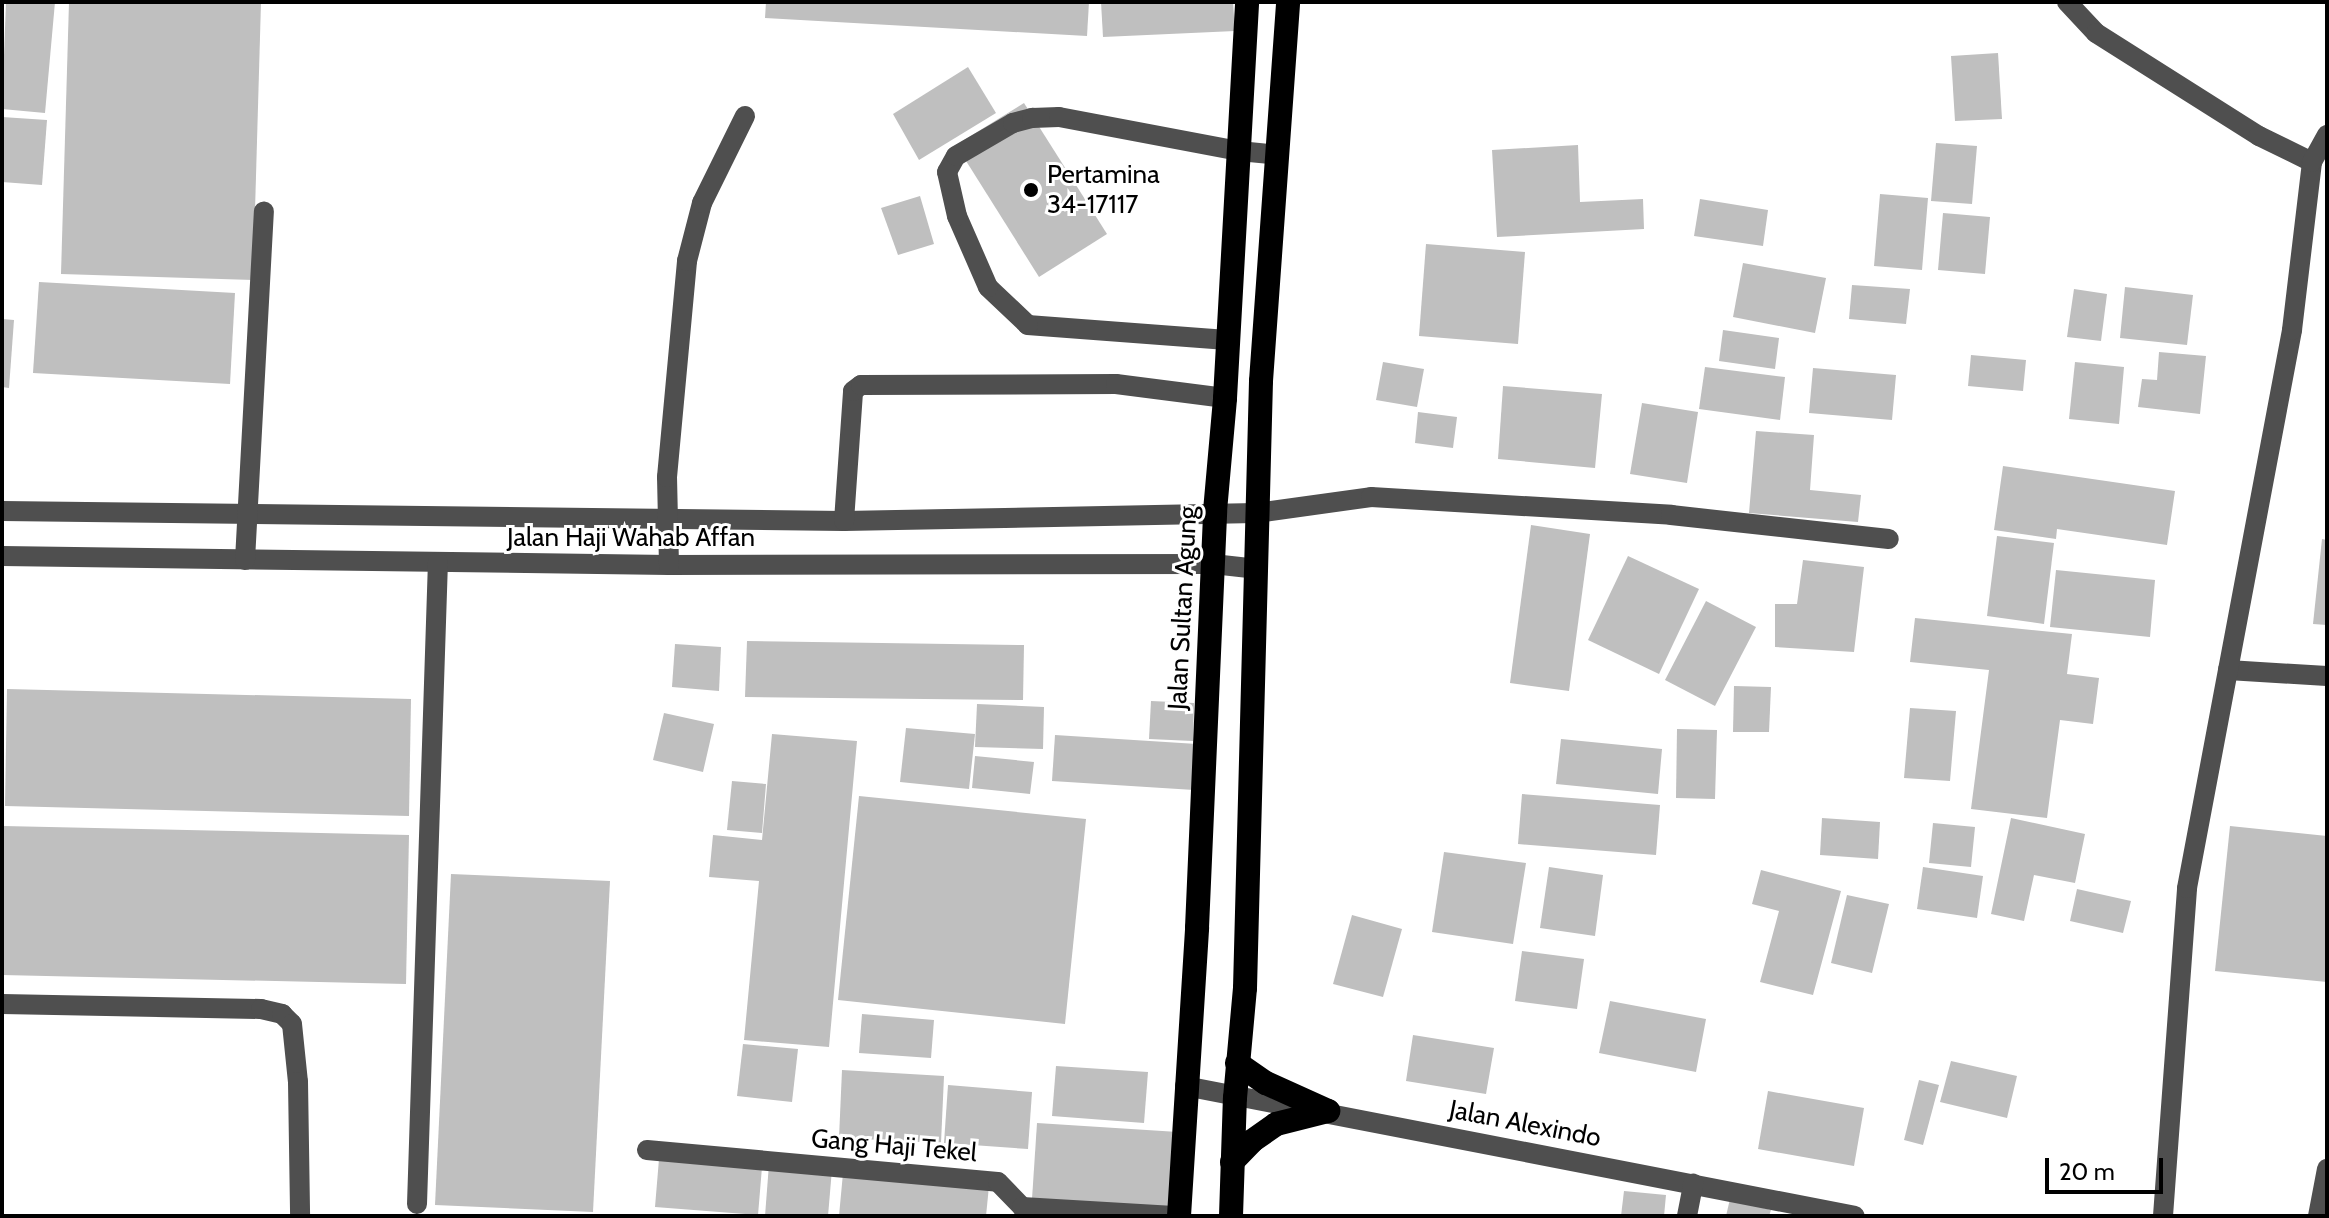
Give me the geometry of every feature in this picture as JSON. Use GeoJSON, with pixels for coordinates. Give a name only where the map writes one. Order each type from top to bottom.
{"type":"FeatureCollection","features":[{"type":"Feature","properties":{"kind":"highway","name":"Jalan Sultan Agung"},"geometry":{"type":"LineString","coordinates":[[1177,1216],[1197,928],[1215,511],[1225,398],[1247,2]]}},
{"type":"Feature","properties":{"kind":"highway"},"geometry":{"type":"LineString","coordinates":[[1231,1216],[1237,1063],[1245,988],[1249,739],[1258,569],[1256,513],[1261,381],[1288,2]]}},
{"type":"Feature","properties":{"kind":"highway"},"geometry":{"type":"LineString","coordinates":[[1237,1063],[1266,1083],[1328,1111]]}},
{"type":"Feature","properties":{"kind":"highway"},"geometry":{"type":"LineString","coordinates":[[1232,1162],[1252,1141],[1276,1124],[1328,1111]]}},
{"type":"Feature","properties":{"kind":"street"},"geometry":{"type":"LineString","coordinates":[[2067,2],[2096,33],[2259,136],[2312,162]]}},
{"type":"Feature","properties":{"kind":"street"},"geometry":{"type":"LineString","coordinates":[[669,565],[667,477],[687,261],[702,203],[745,116]]}},
{"type":"Feature","properties":{"kind":"street"},"geometry":{"type":"LineString","coordinates":[[1227,340],[1028,325],[988,287],[957,216],[947,172],[956,156],[1013,123],[1032,118],[1059,117],[1239,151],[1279,155]]}},
{"type":"Feature","properties":{"kind":"street"},"geometry":{"type":"LineString","coordinates":[[2163,1216],[2187,888],[2292,330],[2312,162],[2326,141]]}},
{"type":"Feature","properties":{"kind":"street"},"geometry":{"type":"LineString","coordinates":[[245,560],[264,212]]}},
{"type":"Feature","properties":{"kind":"street"},"geometry":{"type":"LineString","coordinates":[[844,521],[853,391],[861,385],[1116,384],[1225,398]]}},
{"type":"Feature","properties":{"kind":"street","name":"Jalan Haji Wahab Affan"},"geometry":{"type":"LineString","coordinates":[[2,511],[844,521],[1215,511],[1256,513],[1371,497],[1671,515],[1889,539]]}},
{"type":"Feature","properties":{"kind":"street","name":"Jalan Haji Wahab Affan"},"geometry":{"type":"LineString","coordinates":[[2,556],[669,565],[1213,564],[1258,569]]}},
{"type":"Feature","properties":{"kind":"street"},"geometry":{"type":"LineString","coordinates":[[417,1204],[438,562]]}},
{"type":"Feature","properties":{"kind":"street"},"geometry":{"type":"LineString","coordinates":[[2228,670],[2327,676]]}},
{"type":"Feature","properties":{"kind":"street"},"geometry":{"type":"LineString","coordinates":[[2,1004],[261,1009],[282,1014],[292,1024],[298,1082],[300,1216]]}},
{"type":"Feature","properties":{"kind":"street","name":"Jalan Alexindo"},"geometry":{"type":"LineString","coordinates":[[1185,1086],[1235,1098],[1328,1111],[1855,1216]]}},
{"type":"Feature","properties":{"kind":"street","name":"Gang Haji Tekel"},"geometry":{"type":"LineString","coordinates":[[647,1150],[998,1182],[1022,1207],[1177,1216]]}},
{"type":"Feature","properties":{"kind":"street"},"geometry":{"type":"LineString","coordinates":[[2318,1216],[2325,1183]]}},
{"type":"Feature","properties":{"kind":"street"},"geometry":{"type":"LineString","coordinates":[[1687,1216],[1693,1184]]}},
{"type":"Feature","properties":{"kind":"building"},"geometry":{"type":"Polygon","coordinates":[[[6,2],[55,2],[45,113],[2,109],[6,2]]]}},
{"type":"Feature","properties":{"kind":"building"},"geometry":{"type":"Polygon","coordinates":[[[69,2],[261,2],[253,280],[61,274],[69,2]]]}},
{"type":"Feature","properties":{"kind":"building"},"geometry":{"type":"Polygon","coordinates":[[[766,2],[1089,2],[1087,36],[765,18],[766,2]]]}},
{"type":"Feature","properties":{"kind":"building"},"geometry":{"type":"Polygon","coordinates":[[[1101,2],[1233,2],[1235,31],[1103,37],[1101,2]]]}},
{"type":"Feature","properties":{"kind":"building"},"geometry":{"type":"Polygon","coordinates":[[[1998,53],[2002,119],[1955,121],[1951,56],[1998,53]]]}},
{"type":"Feature","properties":{"kind":"building"},"geometry":{"type":"Polygon","coordinates":[[[968,67],[996,113],[919,160],[893,114],[968,67]]]}},
{"type":"Feature","properties":{"kind":"building","name":"Pertamina 34-17117"},"geometry":{"type":"Polygon","coordinates":[[[1024,103],[1107,234],[1039,277],[956,145],[1024,103]]]}},
{"type":"Feature","properties":{"kind":"building"},"geometry":{"type":"Polygon","coordinates":[[[2,117],[47,120],[42,185],[2,182],[2,117]]]}},
{"type":"Feature","properties":{"kind":"building"},"geometry":{"type":"Polygon","coordinates":[[[1936,143],[1977,146],[1972,204],[1931,201],[1936,143]]]}},
{"type":"Feature","properties":{"kind":"building"},"geometry":{"type":"Polygon","coordinates":[[[1578,145],[1580,202],[1643,199],[1644,229],[1497,237],[1492,150],[1578,145]]]}},
{"type":"Feature","properties":{"kind":"building"},"geometry":{"type":"Polygon","coordinates":[[[1880,194],[1928,198],[1922,270],[1874,266],[1880,194]]]}},
{"type":"Feature","properties":{"kind":"building"},"geometry":{"type":"Polygon","coordinates":[[[920,196],[934,244],[898,255],[881,208],[920,196]]]}},
{"type":"Feature","properties":{"kind":"building"},"geometry":{"type":"Polygon","coordinates":[[[1700,199],[1768,210],[1763,246],[1694,236],[1700,199]]]}},
{"type":"Feature","properties":{"kind":"building"},"geometry":{"type":"Polygon","coordinates":[[[1943,213],[1990,217],[1985,274],[1938,270],[1943,213]]]}},
{"type":"Feature","properties":{"kind":"building"},"geometry":{"type":"Polygon","coordinates":[[[1426,244],[1525,252],[1518,344],[1419,336],[1426,244]]]}},
{"type":"Feature","properties":{"kind":"building"},"geometry":{"type":"Polygon","coordinates":[[[1743,263],[1826,278],[1815,333],[1733,317],[1743,263]]]}},
{"type":"Feature","properties":{"kind":"building"},"geometry":{"type":"Polygon","coordinates":[[[39,282],[235,293],[230,384],[33,373],[39,282]]]}},
{"type":"Feature","properties":{"kind":"building"},"geometry":{"type":"Polygon","coordinates":[[[1852,285],[1910,289],[1906,324],[1849,319],[1852,285]]]}},
{"type":"Feature","properties":{"kind":"building"},"geometry":{"type":"Polygon","coordinates":[[[2125,287],[2193,295],[2187,345],[2120,338],[2125,287]]]}},
{"type":"Feature","properties":{"kind":"building"},"geometry":{"type":"Polygon","coordinates":[[[2074,289],[2107,294],[2101,341],[2067,337],[2074,289]]]}},
{"type":"Feature","properties":{"kind":"building"},"geometry":{"type":"Polygon","coordinates":[[[2,319],[14,320],[9,388],[2,387],[2,319]]]}},
{"type":"Feature","properties":{"kind":"building"},"geometry":{"type":"Polygon","coordinates":[[[1723,330],[1779,338],[1775,369],[1719,361],[1723,330]]]}},
{"type":"Feature","properties":{"kind":"building"},"geometry":{"type":"Polygon","coordinates":[[[2159,352],[2206,356],[2200,414],[2138,407],[2142,379],[2157,380],[2159,352]]]}},
{"type":"Feature","properties":{"kind":"building"},"geometry":{"type":"Polygon","coordinates":[[[1971,355],[2026,360],[2023,391],[1968,386],[1971,355]]]}},
{"type":"Feature","properties":{"kind":"building"},"geometry":{"type":"Polygon","coordinates":[[[1383,362],[1424,369],[1417,407],[1376,400],[1383,362]]]}},
{"type":"Feature","properties":{"kind":"building"},"geometry":{"type":"Polygon","coordinates":[[[2075,362],[2124,367],[2119,424],[2069,419],[2075,362]]]}},
{"type":"Feature","properties":{"kind":"building"},"geometry":{"type":"Polygon","coordinates":[[[1705,367],[1785,377],[1780,420],[1699,409],[1705,367]]]}},
{"type":"Feature","properties":{"kind":"building"},"geometry":{"type":"Polygon","coordinates":[[[1813,368],[1896,375],[1892,420],[1809,413],[1813,368]]]}},
{"type":"Feature","properties":{"kind":"building"},"geometry":{"type":"Polygon","coordinates":[[[1503,386],[1602,394],[1595,468],[1498,459],[1503,386]]]}},
{"type":"Feature","properties":{"kind":"building"},"geometry":{"type":"Polygon","coordinates":[[[1642,403],[1698,412],[1687,483],[1630,474],[1642,403]]]}},
{"type":"Feature","properties":{"kind":"building"},"geometry":{"type":"Polygon","coordinates":[[[1418,412],[1457,417],[1453,448],[1415,443],[1418,412]]]}},
{"type":"Feature","properties":{"kind":"building"},"geometry":{"type":"Polygon","coordinates":[[[1756,431],[1814,435],[1810,490],[1861,495],[1858,522],[1749,513],[1756,431]]]}},
{"type":"Feature","properties":{"kind":"building"},"geometry":{"type":"Polygon","coordinates":[[[2003,466],[2175,491],[2167,545],[2057,529],[2056,539],[1994,530],[2003,466]]]}},
{"type":"Feature","properties":{"kind":"building"},"geometry":{"type":"Polygon","coordinates":[[[1531,525],[1590,534],[1569,691],[1510,683],[1531,525]]]}},
{"type":"Feature","properties":{"kind":"building"},"geometry":{"type":"Polygon","coordinates":[[[1997,536],[2054,543],[2044,624],[1987,616],[1997,536]]]}},
{"type":"Feature","properties":{"kind":"building"},"geometry":{"type":"Polygon","coordinates":[[[2322,539],[2327,540],[2327,625],[2313,624],[2322,539]]]}},
{"type":"Feature","properties":{"kind":"building"},"geometry":{"type":"Polygon","coordinates":[[[1628,556],[1699,589],[1659,674],[1588,640],[1628,556]]]}},
{"type":"Feature","properties":{"kind":"building"},"geometry":{"type":"Polygon","coordinates":[[[1803,560],[1864,567],[1854,652],[1775,647],[1775,604],[1797,604],[1803,560]]]}},
{"type":"Feature","properties":{"kind":"building"},"geometry":{"type":"Polygon","coordinates":[[[2056,570],[2155,580],[2150,637],[2050,627],[2056,570]]]}},
{"type":"Feature","properties":{"kind":"building"},"geometry":{"type":"Polygon","coordinates":[[[1706,601],[1756,627],[1715,706],[1665,680],[1706,601]]]}},
{"type":"Feature","properties":{"kind":"building"},"geometry":{"type":"Polygon","coordinates":[[[1915,618],[2072,634],[2067,674],[2099,678],[2093,724],[2060,720],[2047,818],[1971,809],[1989,670],[1910,662],[1915,618]]]}},
{"type":"Feature","properties":{"kind":"building"},"geometry":{"type":"Polygon","coordinates":[[[747,641],[1024,645],[1023,700],[745,697],[747,641]]]}},
{"type":"Feature","properties":{"kind":"building"},"geometry":{"type":"Polygon","coordinates":[[[675,644],[721,647],[719,691],[672,687],[675,644]]]}},
{"type":"Feature","properties":{"kind":"building"},"geometry":{"type":"Polygon","coordinates":[[[1734,686],[1771,687],[1769,732],[1733,732],[1734,686]]]}},
{"type":"Feature","properties":{"kind":"building"},"geometry":{"type":"Polygon","coordinates":[[[7,689],[411,699],[409,816],[5,806],[7,689]]]}},
{"type":"Feature","properties":{"kind":"building"},"geometry":{"type":"Polygon","coordinates":[[[1151,701],[1194,703],[1193,741],[1149,739],[1151,701]]]}},
{"type":"Feature","properties":{"kind":"building"},"geometry":{"type":"Polygon","coordinates":[[[977,704],[1044,707],[1043,749],[975,747],[977,704]]]}},
{"type":"Feature","properties":{"kind":"building"},"geometry":{"type":"Polygon","coordinates":[[[1910,708],[1956,711],[1950,781],[1904,778],[1910,708]]]}},
{"type":"Feature","properties":{"kind":"building"},"geometry":{"type":"Polygon","coordinates":[[[664,713],[714,724],[703,772],[653,760],[664,713]]]}},
{"type":"Feature","properties":{"kind":"building"},"geometry":{"type":"Polygon","coordinates":[[[906,728],[975,734],[969,789],[900,782],[906,728]]]}},
{"type":"Feature","properties":{"kind":"building"},"geometry":{"type":"Polygon","coordinates":[[[1677,729],[1717,730],[1715,799],[1676,798],[1677,729]]]}},
{"type":"Feature","properties":{"kind":"building"},"geometry":{"type":"Polygon","coordinates":[[[772,734],[857,741],[829,1047],[744,1040],[759,881],[709,877],[713,835],[762,840],[772,734]]]}},
{"type":"Feature","properties":{"kind":"building"},"geometry":{"type":"Polygon","coordinates":[[[1055,735],[1197,744],[1194,790],[1052,781],[1055,735]]]}},
{"type":"Feature","properties":{"kind":"building"},"geometry":{"type":"Polygon","coordinates":[[[1561,739],[1662,749],[1658,794],[1556,784],[1561,739]]]}},
{"type":"Feature","properties":{"kind":"building"},"geometry":{"type":"Polygon","coordinates":[[[975,756],[1034,762],[1030,794],[972,788],[975,756]]]}},
{"type":"Feature","properties":{"kind":"building"},"geometry":{"type":"Polygon","coordinates":[[[732,781],[766,784],[762,833],[727,830],[732,781]]]}},
{"type":"Feature","properties":{"kind":"building"},"geometry":{"type":"Polygon","coordinates":[[[1522,794],[1660,805],[1656,855],[1518,844],[1522,794]]]}},
{"type":"Feature","properties":{"kind":"building"},"geometry":{"type":"Polygon","coordinates":[[[859,796],[1086,819],[1065,1024],[838,1000],[859,796]]]}},
{"type":"Feature","properties":{"kind":"building"},"geometry":{"type":"Polygon","coordinates":[[[1822,818],[1880,822],[1878,859],[1820,855],[1822,818]]]}},
{"type":"Feature","properties":{"kind":"building"},"geometry":{"type":"Polygon","coordinates":[[[2011,818],[2085,834],[2075,883],[2034,875],[2024,921],[1991,914],[2011,818]]]}},
{"type":"Feature","properties":{"kind":"building"},"geometry":{"type":"Polygon","coordinates":[[[1933,823],[1975,827],[1971,867],[1929,863],[1933,823]]]}},
{"type":"Feature","properties":{"kind":"building"},"geometry":{"type":"Polygon","coordinates":[[[3,826],[409,835],[406,984],[2,975],[3,826]]]}},
{"type":"Feature","properties":{"kind":"building"},"geometry":{"type":"Polygon","coordinates":[[[2230,826],[2327,836],[2327,982],[2215,971],[2230,826]]]}},
{"type":"Feature","properties":{"kind":"building"},"geometry":{"type":"Polygon","coordinates":[[[1444,852],[1526,863],[1513,944],[1432,932],[1444,852]]]}},
{"type":"Feature","properties":{"kind":"building"},"geometry":{"type":"Polygon","coordinates":[[[1549,867],[1603,875],[1595,936],[1540,928],[1549,867]]]}},
{"type":"Feature","properties":{"kind":"building"},"geometry":{"type":"Polygon","coordinates":[[[1923,867],[1983,876],[1977,918],[1917,909],[1923,867]]]}},
{"type":"Feature","properties":{"kind":"building"},"geometry":{"type":"Polygon","coordinates":[[[1761,870],[1841,891],[1813,995],[1760,982],[1779,911],[1752,904],[1761,870]]]}},
{"type":"Feature","properties":{"kind":"building"},"geometry":{"type":"Polygon","coordinates":[[[451,874],[610,881],[593,1212],[435,1205],[451,874]]]}},
{"type":"Feature","properties":{"kind":"building"},"geometry":{"type":"Polygon","coordinates":[[[2077,889],[2131,901],[2123,933],[2070,921],[2077,889]]]}},
{"type":"Feature","properties":{"kind":"building"},"geometry":{"type":"Polygon","coordinates":[[[1847,895],[1889,904],[1872,973],[1831,963],[1847,895]]]}},
{"type":"Feature","properties":{"kind":"building"},"geometry":{"type":"Polygon","coordinates":[[[1352,915],[1402,929],[1383,997],[1333,984],[1352,915]]]}},
{"type":"Feature","properties":{"kind":"building"},"geometry":{"type":"Polygon","coordinates":[[[1522,951],[1584,959],[1577,1009],[1515,1001],[1522,951]]]}},
{"type":"Feature","properties":{"kind":"building"},"geometry":{"type":"Polygon","coordinates":[[[1610,1001],[1706,1019],[1696,1072],[1599,1053],[1610,1001]]]}},
{"type":"Feature","properties":{"kind":"building"},"geometry":{"type":"Polygon","coordinates":[[[862,1014],[934,1020],[931,1058],[859,1053],[862,1014]]]}},
{"type":"Feature","properties":{"kind":"building"},"geometry":{"type":"Polygon","coordinates":[[[1413,1035],[1494,1048],[1486,1094],[1406,1081],[1413,1035]]]}},
{"type":"Feature","properties":{"kind":"building"},"geometry":{"type":"Polygon","coordinates":[[[743,1044],[798,1049],[792,1102],[737,1096],[743,1044]]]}},
{"type":"Feature","properties":{"kind":"building"},"geometry":{"type":"Polygon","coordinates":[[[1951,1061],[2017,1076],[2007,1118],[1940,1102],[1951,1061]]]}},
{"type":"Feature","properties":{"kind":"building"},"geometry":{"type":"Polygon","coordinates":[[[1056,1066],[1148,1072],[1144,1123],[1052,1116],[1056,1066]]]}},
{"type":"Feature","properties":{"kind":"building"},"geometry":{"type":"Polygon","coordinates":[[[842,1070],[944,1076],[941,1143],[839,1138],[842,1070]]]}},
{"type":"Feature","properties":{"kind":"building"},"geometry":{"type":"Polygon","coordinates":[[[1919,1080],[1939,1085],[1923,1145],[1904,1140],[1919,1080]]]}},
{"type":"Feature","properties":{"kind":"building"},"geometry":{"type":"Polygon","coordinates":[[[948,1085],[1032,1092],[1028,1149],[944,1143],[948,1085]]]}},
{"type":"Feature","properties":{"kind":"building"},"geometry":{"type":"Polygon","coordinates":[[[1768,1091],[1864,1108],[1854,1166],[1758,1149],[1768,1091]]]}},
{"type":"Feature","properties":{"kind":"building"},"geometry":{"type":"Polygon","coordinates":[[[1037,1123],[1178,1132],[1179,1216],[1032,1199],[1037,1123]]]}},
{"type":"Feature","properties":{"kind":"building"},"geometry":{"type":"Polygon","coordinates":[[[659,1159],[762,1167],[758,1215],[655,1207],[659,1159]]]}},
{"type":"Feature","properties":{"kind":"building"},"geometry":{"type":"Polygon","coordinates":[[[769,1164],[832,1169],[828,1216],[765,1216],[769,1164]]]}},
{"type":"Feature","properties":{"kind":"building"},"geometry":{"type":"Polygon","coordinates":[[[843,1173],[989,1186],[986,1216],[839,1216],[843,1173]]]}},
{"type":"Feature","properties":{"kind":"building"},"geometry":{"type":"Polygon","coordinates":[[[1624,1191],[1666,1195],[1664,1216],[1621,1216],[1624,1191]]]}},
{"type":"Feature","properties":{"kind":"building"},"geometry":{"type":"Polygon","coordinates":[[[1730,1199],[1771,1210],[1769,1216],[1726,1216],[1730,1199]]]}},
{"type":"Feature","properties":{"kind":"place","name":"Pertamina 34-17117"},"geometry":{"type":"Point","coordinates":[1031,190]}}]}
